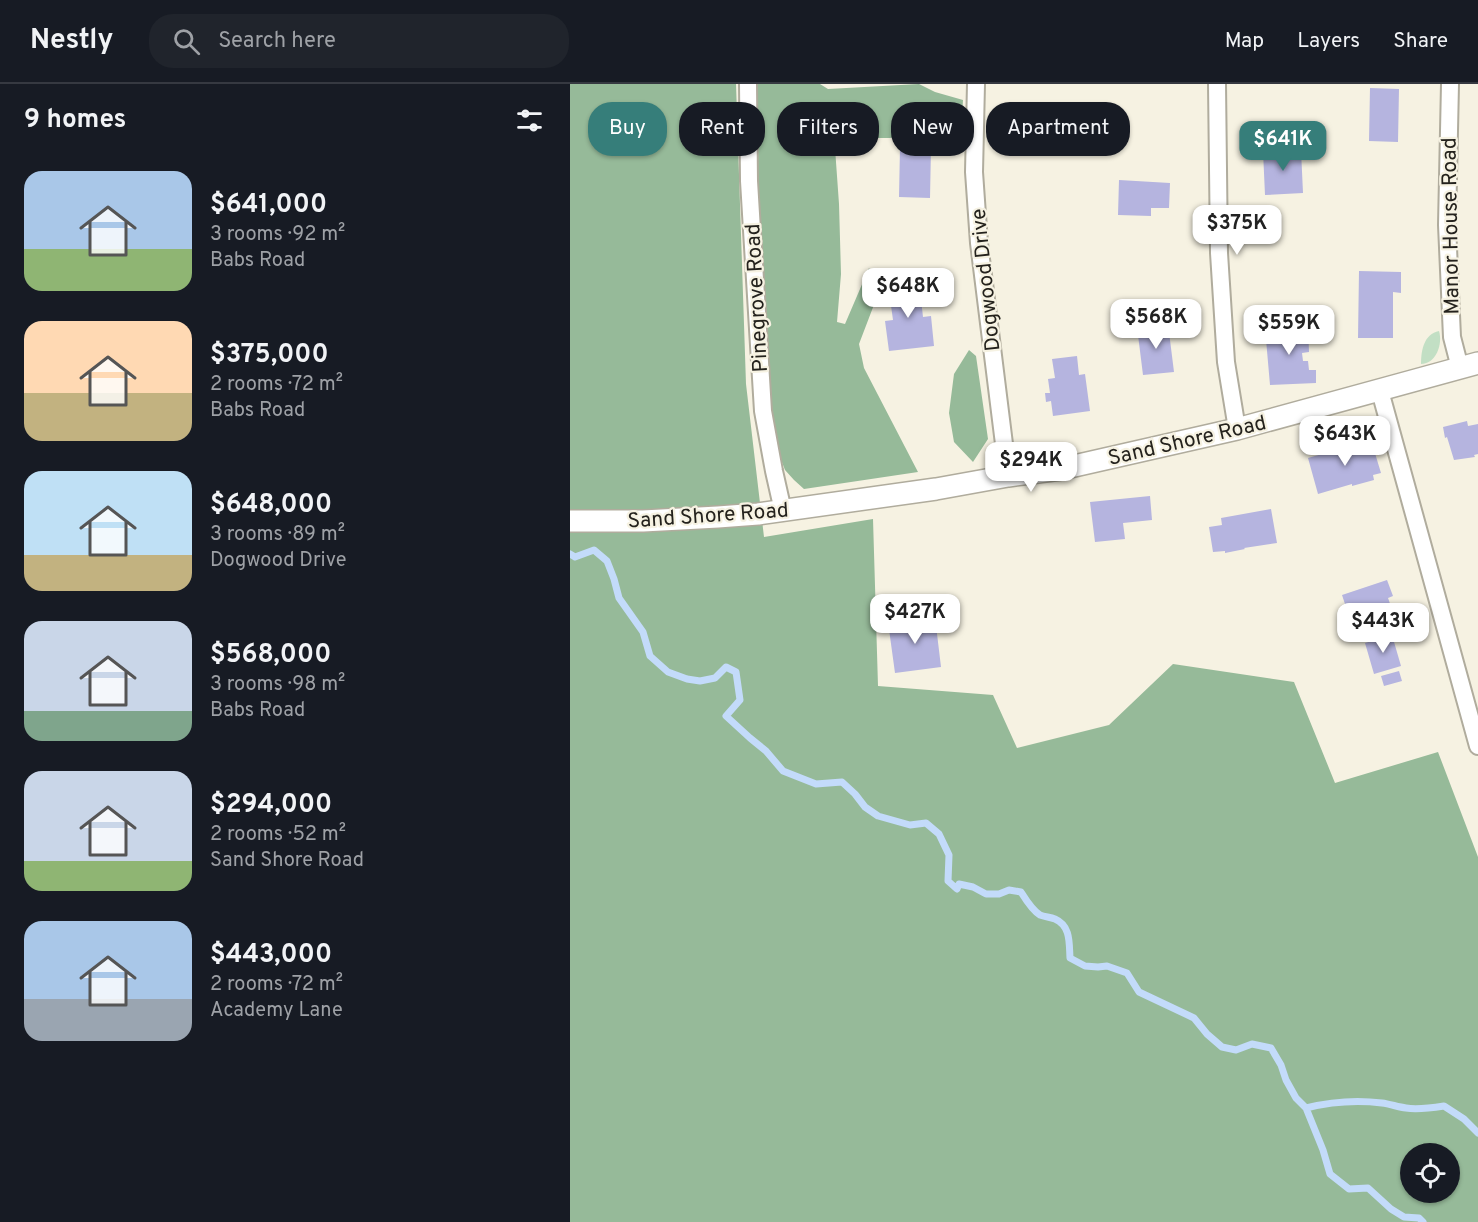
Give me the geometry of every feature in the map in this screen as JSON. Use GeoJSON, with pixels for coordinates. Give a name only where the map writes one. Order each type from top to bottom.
{"type":"FeatureCollection","features":[{"type":"Feature","properties":{"kind":"street","name":"Pinegrove Road"},"geometry":{"type":"LineString","coordinates":[[748,84],[749,181],[763,411],[783,511]]}},
{"type":"Feature","properties":{"kind":"street","name":"Dogwood Drive"},"geometry":{"type":"LineString","coordinates":[[976,84],[974,172],[979,243],[1008,476]]}},
{"type":"Feature","properties":{"kind":"street"},"geometry":{"type":"LineString","coordinates":[[1217,84],[1220,264],[1226,362],[1237,429]]}},
{"type":"Feature","properties":{"kind":"street","name":"Manor House Road"},"geometry":{"type":"LineString","coordinates":[[1450,84],[1447,225],[1452,337],[1469,365]]}},
{"type":"Feature","properties":{"kind":"street","name":"Sand Shore Road"},"geometry":{"type":"LineString","coordinates":[[570,521],[718,518],[783,511],[1061,469],[1237,429],[1469,365]]}},
{"type":"Feature","properties":{"kind":"street"},"geometry":{"type":"LineString","coordinates":[[1380,391],[1478,746]]}},
{"type":"Feature","properties":{"kind":"green space"},"geometry":{"type":"Polygon","coordinates":[[[570,84],[736,84],[737,102],[679,102],[679,156],[738,156],[746,384],[764,537],[873,519],[878,686],[993,695],[1017,748],[1109,725],[1173,664],[1294,682],[1335,783],[1438,752],[1478,857],[1478,1222],[570,1222],[570,84]]]}},
{"type":"Feature","properties":{"kind":"green space"},"geometry":{"type":"Polygon","coordinates":[[[756,84],[820,84],[828,89],[919,84],[935,92],[963,100],[963,102],[891,102],[890,138],[879,138],[879,102],[777,102],[777,156],[836,156],[841,274],[837,322],[845,324],[869,268],[880,289],[859,344],[864,368],[918,472],[804,489],[785,470],[778,452],[770,405],[755,165],[755,156],[765,156],[765,102],[756,102],[756,84]]]}},
{"type":"Feature","properties":{"kind":"green space"},"geometry":{"type":"Polygon","coordinates":[[[1439,331],[1440,342],[1437,352],[1431,361],[1421,364],[1427,339],[1439,331]]]}},
{"type":"Feature","properties":{"kind":"green space"},"geometry":{"type":"Polygon","coordinates":[[[969,350],[976,356],[988,439],[973,462],[954,442],[949,413],[954,374],[969,350]]]}},
{"type":"Feature","properties":{"kind":"building"},"geometry":{"type":"Polygon","coordinates":[[[1370,88],[1399,89],[1398,142],[1369,141],[1370,88]]]}},
{"type":"Feature","properties":{"kind":"building"},"geometry":{"type":"Polygon","coordinates":[[[1301,150],[1303,193],[1265,195],[1263,151],[1301,150]]]}},
{"type":"Feature","properties":{"kind":"building"},"geometry":{"type":"Polygon","coordinates":[[[900,156],[931,156],[930,198],[899,197],[900,156]]]}},
{"type":"Feature","properties":{"kind":"building"},"geometry":{"type":"Polygon","coordinates":[[[1119,180],[1170,183],[1169,208],[1151,208],[1151,216],[1118,215],[1119,180]]]}},
{"type":"Feature","properties":{"kind":"building"},"geometry":{"type":"Polygon","coordinates":[[[1359,271],[1401,272],[1401,293],[1393,292],[1393,338],[1358,338],[1359,271]]]}},
{"type":"Feature","properties":{"kind":"building"},"geometry":{"type":"Polygon","coordinates":[[[919,281],[923,317],[931,316],[934,346],[889,351],[885,321],[893,320],[888,284],[919,281]]]}},
{"type":"Feature","properties":{"kind":"building"},"geometry":{"type":"Polygon","coordinates":[[[1168,324],[1174,372],[1143,375],[1137,327],[1168,324]]]}},
{"type":"Feature","properties":{"kind":"building"},"geometry":{"type":"Polygon","coordinates":[[[1308,325],[1309,352],[1302,353],[1303,361],[1308,361],[1309,370],[1316,370],[1316,383],[1270,385],[1265,328],[1308,325]]]}},
{"type":"Feature","properties":{"kind":"building"},"geometry":{"type":"Polygon","coordinates":[[[1077,356],[1079,375],[1085,374],[1090,411],[1053,416],[1051,401],[1046,402],[1045,393],[1050,393],[1048,379],[1055,378],[1052,359],[1077,356]]]}},
{"type":"Feature","properties":{"kind":"building"},"geometry":{"type":"Polygon","coordinates":[[[1467,421],[1468,426],[1478,424],[1478,454],[1474,455],[1475,457],[1454,460],[1443,427],[1467,421]]]}},
{"type":"Feature","properties":{"kind":"building"},"geometry":{"type":"Polygon","coordinates":[[[1371,440],[1381,473],[1373,475],[1374,480],[1318,494],[1308,458],[1371,440]]]}},
{"type":"Feature","properties":{"kind":"building"},"geometry":{"type":"Polygon","coordinates":[[[1150,496],[1152,520],[1123,523],[1125,539],[1095,542],[1090,502],[1150,496]]]}},
{"type":"Feature","properties":{"kind":"building"},"geometry":{"type":"Polygon","coordinates":[[[1271,509],[1277,543],[1225,553],[1225,551],[1213,552],[1209,527],[1222,525],[1221,518],[1271,509]]]}},
{"type":"Feature","properties":{"kind":"building"},"geometry":{"type":"Polygon","coordinates":[[[1387,580],[1393,596],[1388,598],[1397,623],[1370,631],[1365,617],[1351,622],[1342,595],[1387,580]]]}},
{"type":"Feature","properties":{"kind":"building"},"geometry":{"type":"Polygon","coordinates":[[[935,617],[941,667],[895,673],[888,622],[935,617]]]}},
{"type":"Feature","properties":{"kind":"building"},"geometry":{"type":"Polygon","coordinates":[[[1392,635],[1401,666],[1374,674],[1365,643],[1392,635]]]}},
{"type":"Feature","properties":{"kind":"building"},"geometry":{"type":"Polygon","coordinates":[[[1399,671],[1402,681],[1384,686],[1381,676],[1399,671]]]}},
{"type":"Feature","properties":{"kind":"waterway"},"geometry":{"type":"LineString","coordinates":[[570,554],[575,557],[594,550],[607,561],[619,598],[643,632],[650,656],[668,672],[700,681],[715,678],[726,667],[736,672],[740,700],[726,716],[766,751],[783,771],[816,784],[842,782],[865,807],[878,816],[910,825],[926,823],[939,834],[949,855],[948,881],[957,889],[959,884],[973,887],[986,894],[999,894],[1009,890],[1021,892],[1037,913],[1055,919],[1067,930],[1070,958],[1085,966],[1107,966],[1127,973],[1139,992],[1194,1018],[1222,1047],[1236,1050],[1252,1044],[1271,1048],[1296,1098],[1306,1108],[1354,1102],[1382,1103],[1415,1109],[1444,1106],[1464,1119],[1478,1133]]}},
{"type":"Feature","properties":{"kind":"waterway"},"geometry":{"type":"LineString","coordinates":[[1306,1108],[1330,1174],[1349,1189],[1368,1188],[1391,1209],[1404,1217],[1419,1218],[1423,1222]]}}]}
